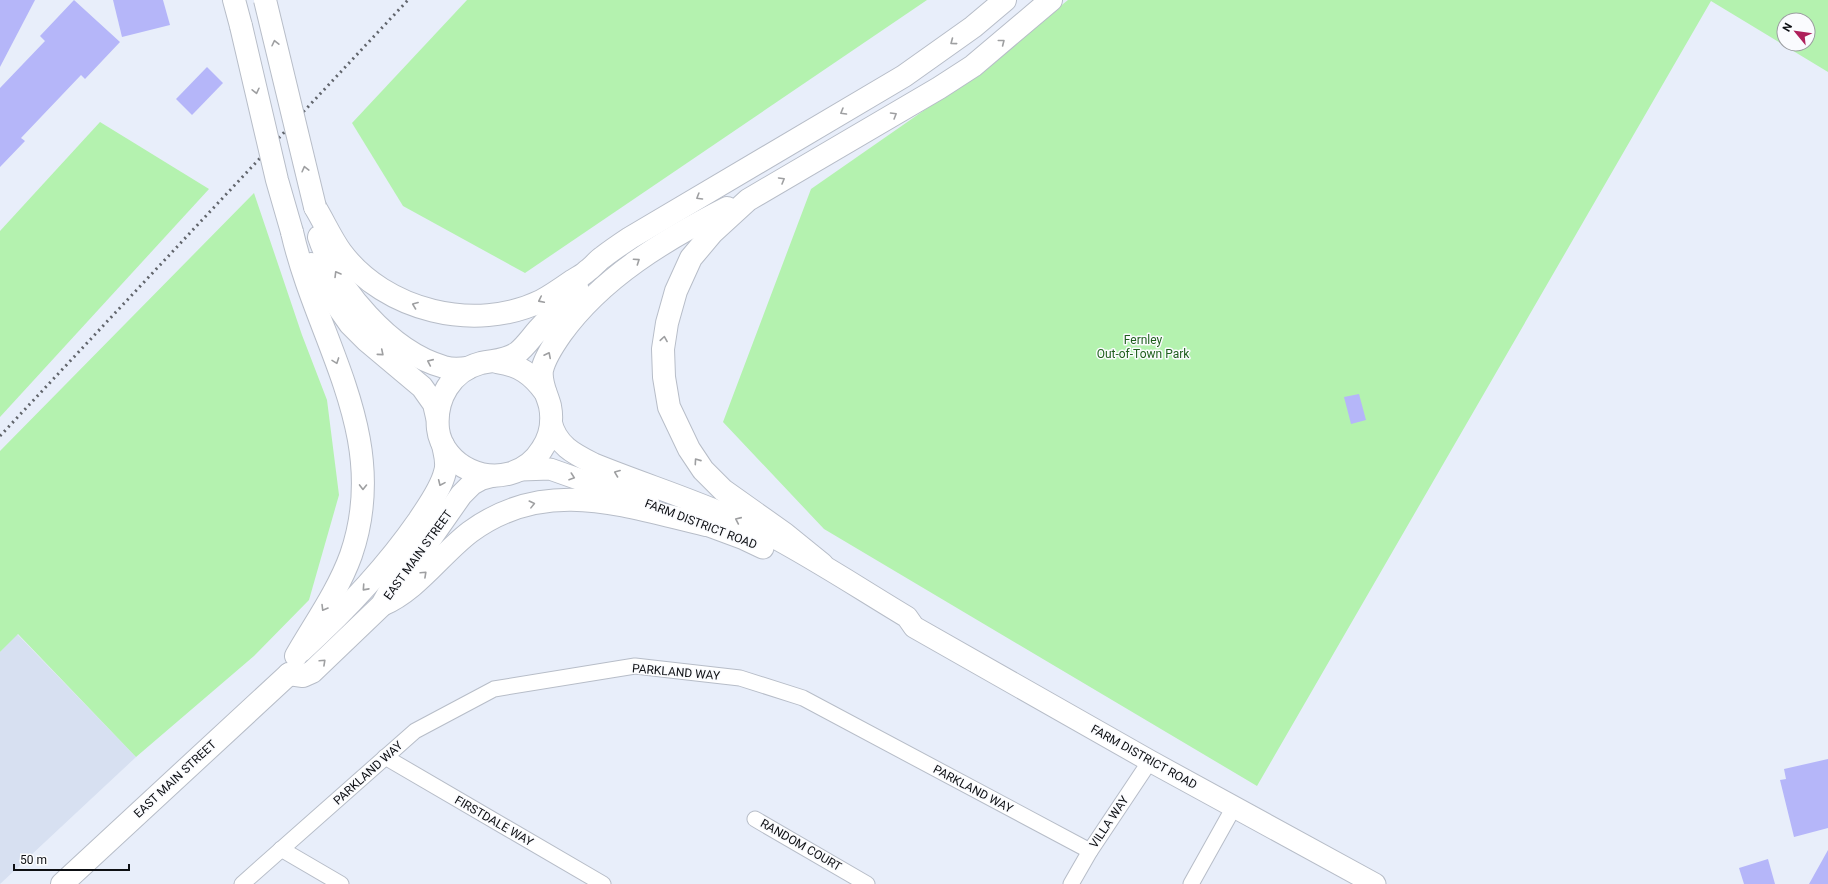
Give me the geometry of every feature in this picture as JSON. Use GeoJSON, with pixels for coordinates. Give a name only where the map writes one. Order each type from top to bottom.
{"type":"FeatureCollection","features":[{"type":"Feature","properties":{"kind":"main road"},"geometry":{"type":"LineString","coordinates":[[234,0],[277,180],[292,232],[298,260],[355,416],[361,445],[363,498],[351,555],[335,590],[292,665]]}},
{"type":"Feature","properties":{"kind":"main road"},"geometry":{"type":"LineString","coordinates":[[265,0],[315,207],[315,223],[319,238],[326,255],[348,290],[362,309],[385,332],[415,354],[444,368],[468,368],[482,363],[497,362],[511,364],[525,371],[536,380],[545,392]]}},
{"type":"Feature","properties":{"kind":"main road"},"geometry":{"type":"LineString","coordinates":[[315,207],[341,252],[361,272],[391,294],[424,308],[449,314],[475,316],[522,308],[541,301],[586,272],[602,258],[630,238],[904,76],[950,45],[1005,0]]}},
{"type":"Feature","properties":{"kind":"main road"},"geometry":{"type":"LineString","coordinates":[[822,564],[785,534],[723,490],[704,470],[689,449],[669,407],[664,378],[663,349],[667,323],[676,291],[691,258],[712,233],[748,200],[939,88],[972,66],[1051,0]]}},
{"type":"Feature","properties":{"kind":"main road"},"geometry":{"type":"LineString","coordinates":[[292,232],[329,294],[350,324],[366,340],[422,387],[434,404],[438,432],[443,446],[452,458],[463,467],[477,474],[492,476],[507,475],[520,470],[533,461],[542,449],[548,436],[551,421],[550,406],[542,379],[542,370],[554,343],[566,326],[601,289],[623,271],[663,245],[723,210],[748,200]]}},
{"type":"Feature","properties":{"kind":"main road"},"geometry":{"type":"LineString","coordinates":[[497,362],[517,353],[568,297],[586,272]]}},
{"type":"Feature","properties":{"kind":"main road"},"geometry":{"type":"LineString","coordinates":[[437,417],[440,402],[446,388],[456,377],[468,368]]}},
{"type":"Feature","properties":{"kind":"main road","name":"FARM DISTRICT ROAD"},"geometry":{"type":"LineString","coordinates":[[551,421],[553,432],[558,440],[566,448],[578,456],[594,464],[728,516],[757,529],[822,564],[907,617],[914,627],[1150,761],[1375,884]]}},
{"type":"Feature","properties":{"kind":"main road","name":"EAST MAIN STREET"},"geometry":{"type":"LineString","coordinates":[[62,884],[292,665],[365,589],[389,561],[409,534],[439,488],[447,463],[443,446]]}},
{"type":"Feature","properties":{"kind":"main road","name":"FARM DISTRICT ROAD"},"geometry":{"type":"LineString","coordinates":[[520,470],[550,469],[706,525],[762,547],[902,626],[908,628],[914,627]]}},
{"type":"Feature","properties":{"kind":"main road","name":"EAST MAIN STREET"},"geometry":{"type":"LineString","coordinates":[[292,665],[303,676],[312,672],[382,606],[391,589],[426,545],[461,495],[472,484],[482,478],[492,476]]}},
{"type":"Feature","properties":{"kind":"main road"},"geometry":{"type":"LineString","coordinates":[[382,606],[393,601],[410,587],[470,532],[489,520],[509,511],[534,503],[567,499],[603,501],[706,525]]}},
{"type":"Feature","properties":{"kind":"street","name":"PARKLAND WAY"},"geometry":{"type":"LineString","coordinates":[[242,884],[415,731],[494,688],[635,666],[740,678],[803,698],[1090,852]]}},
{"type":"Feature","properties":{"kind":"street","name":"FIRSTDALE WAY"},"geometry":{"type":"LineString","coordinates":[[386,757],[603,884]]}},
{"type":"Feature","properties":{"kind":"street","name":"VILLA WAY"},"geometry":{"type":"LineString","coordinates":[[1072,884],[1090,852],[1150,761]]}},
{"type":"Feature","properties":{"kind":"street"},"geometry":{"type":"LineString","coordinates":[[1191,884],[1234,806]]}},
{"type":"Feature","properties":{"kind":"street","name":"RANDOM COURT"},"geometry":{"type":"LineString","coordinates":[[755,819],[867,884]]}},
{"type":"Feature","properties":{"kind":"street"},"geometry":{"type":"LineString","coordinates":[[282,849],[341,884]]}},
{"type":"Feature","properties":{"kind":"shaded area"},"geometry":{"type":"Polygon","coordinates":[[[17,634],[136,757],[0,884],[0,652],[17,634]]]}},
{"type":"Feature","properties":{"kind":"green space"},"geometry":{"type":"Polygon","coordinates":[[[467,0],[927,0],[525,273],[403,206],[352,123],[467,0]]]}},
{"type":"Feature","properties":{"kind":"green space","name":"Fernley Out-of-Town Park"},"geometry":{"type":"Polygon","coordinates":[[[1068,0],[1828,0],[1828,72],[1795,52],[1816,52],[1816,12],[1776,12],[1776,40],[1711,1],[1257,786],[824,529],[723,422],[811,189],[972,77],[1068,0]]]}},
{"type":"Feature","properties":{"kind":"green space"},"geometry":{"type":"Polygon","coordinates":[[[100,122],[209,189],[0,417],[0,231],[100,122]]]}},
{"type":"Feature","properties":{"kind":"green space"},"geometry":{"type":"Polygon","coordinates":[[[254,193],[302,335],[327,400],[339,495],[309,600],[254,656],[136,757],[18,634],[0,652],[0,451],[254,193]]]}},
{"type":"Feature","properties":{"kind":"building"},"geometry":{"type":"Polygon","coordinates":[[[0,0],[35,0],[0,67],[0,0]]]}},
{"type":"Feature","properties":{"kind":"building"},"geometry":{"type":"Polygon","coordinates":[[[74,0],[120,42],[85,79],[81,75],[21,138],[25,141],[0,167],[0,88],[45,41],[40,36],[74,0]]]}},
{"type":"Feature","properties":{"kind":"building"},"geometry":{"type":"Polygon","coordinates":[[[113,0],[163,0],[170,25],[122,37],[113,0]]]}},
{"type":"Feature","properties":{"kind":"building"},"geometry":{"type":"Polygon","coordinates":[[[207,67],[223,83],[192,115],[176,99],[207,67]]]}},
{"type":"Feature","properties":{"kind":"building"},"geometry":{"type":"Polygon","coordinates":[[[1359,394],[1366,420],[1351,424],[1344,397],[1359,394]]]}},
{"type":"Feature","properties":{"kind":"building"},"geometry":{"type":"Polygon","coordinates":[[[1828,759],[1828,828],[1794,837],[1780,780],[1786,779],[1784,769],[1828,759]]]}},
{"type":"Feature","properties":{"kind":"building"},"geometry":{"type":"Polygon","coordinates":[[[1828,850],[1828,884],[1809,884],[1828,850]]]}},
{"type":"Feature","properties":{"kind":"building"},"geometry":{"type":"Polygon","coordinates":[[[1768,859],[1775,884],[1744,884],[1739,868],[1768,859]]]}},
{"type":"Feature","properties":{"kind":"railway"},"geometry":{"type":"LineString","coordinates":[[0,436],[408,0]]}}]}
